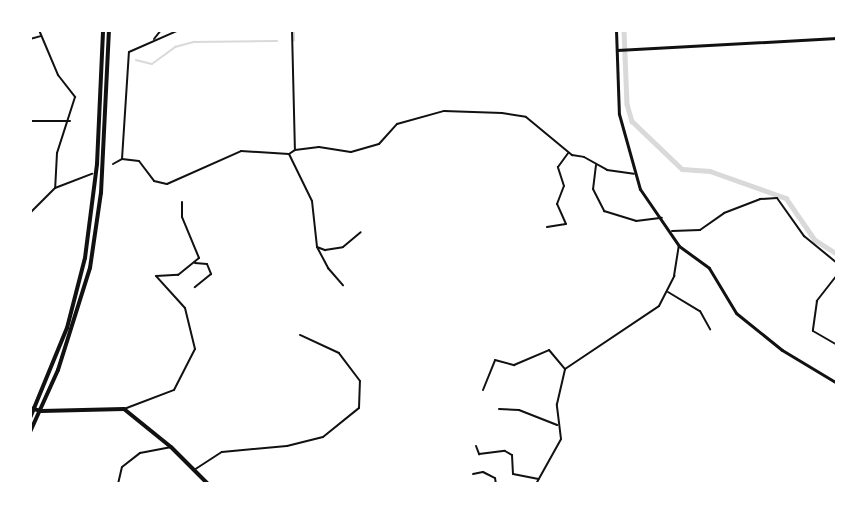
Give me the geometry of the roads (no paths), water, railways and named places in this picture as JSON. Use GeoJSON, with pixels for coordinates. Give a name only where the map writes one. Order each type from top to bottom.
{"type":"FeatureCollection","features":[{"type":"Feature","properties":{"kind":"main road"},"geometry":{"type":"LineString","coordinates":[[30,418],[77,295],[90,227],[97,164],[103,30]]}},
{"type":"Feature","properties":{"kind":"main road"},"geometry":{"type":"LineString","coordinates":[[30,432],[45,400],[80,306],[94,245],[103,166],[109,30]]}},
{"type":"Feature","properties":{"kind":"main road"},"geometry":{"type":"LineString","coordinates":[[30,408],[41,411],[124,409],[171,447],[208,484]]}},
{"type":"Feature","properties":{"kind":"street"},"geometry":{"type":"LineString","coordinates":[[39,30],[58,75],[75,97],[70,121],[57,153],[55,188]]}},
{"type":"Feature","properties":{"kind":"street"},"geometry":{"type":"LineString","coordinates":[[154,39],[161,30]]}},
{"type":"Feature","properties":{"kind":"street"},"geometry":{"type":"LineString","coordinates":[[122,159],[129,52],[154,39],[179,30]]}},
{"type":"Feature","properties":{"kind":"street"},"geometry":{"type":"LineString","coordinates":[[292,30],[295,150]]}},
{"type":"Feature","properties":{"kind":"street"},"geometry":{"type":"LineString","coordinates":[[616,30],[619,50],[619,114],[634,174],[672,231],[679,246],[702,260],[736,313],[788,354],[837,383]]}},
{"type":"Feature","properties":{"kind":"street"},"geometry":{"type":"LineString","coordinates":[[30,39],[41,36]]}},
{"type":"Feature","properties":{"kind":"street"},"geometry":{"type":"LineString","coordinates":[[619,50],[837,38]]}},
{"type":"Feature","properties":{"kind":"street"},"geometry":{"type":"LineString","coordinates":[[113,164],[122,159],[139,161],[154,181],[167,184],[241,151],[289,154],[295,150],[319,147],[351,152],[379,144],[397,124],[444,111],[526,117],[568,153],[607,170],[634,174]]}},
{"type":"Feature","properties":{"kind":"street"},"geometry":{"type":"LineString","coordinates":[[30,121],[70,121]]}},
{"type":"Feature","properties":{"kind":"street"},"geometry":{"type":"LineString","coordinates":[[547,227],[566,224],[558,204],[564,186],[558,167],[568,153]]}},
{"type":"Feature","properties":{"kind":"street"},"geometry":{"type":"LineString","coordinates":[[289,154],[312,201],[317,247],[327,268],[343,285]]}},
{"type":"Feature","properties":{"kind":"street"},"geometry":{"type":"LineString","coordinates":[[596,165],[594,189],[604,211],[636,221],[662,218]]}},
{"type":"Feature","properties":{"kind":"street"},"geometry":{"type":"LineString","coordinates":[[30,213],[55,188],[92,174]]}},
{"type":"Feature","properties":{"kind":"street"},"geometry":{"type":"LineString","coordinates":[[672,231],[700,230],[724,213],[760,199],[777,198],[804,237],[837,263]]}},
{"type":"Feature","properties":{"kind":"street"},"geometry":{"type":"LineString","coordinates":[[124,409],[161,398],[174,390],[195,349],[185,308],[156,276],[178,275],[199,258],[182,217],[182,202]]}},
{"type":"Feature","properties":{"kind":"street"},"geometry":{"type":"LineString","coordinates":[[317,247],[325,250],[343,247],[361,232]]}},
{"type":"Feature","properties":{"kind":"street"},"geometry":{"type":"LineString","coordinates":[[536,484],[561,439],[557,425],[558,392],[565,369],[651,313],[668,292],[679,246]]}},
{"type":"Feature","properties":{"kind":"street"},"geometry":{"type":"LineString","coordinates":[[195,263],[207,264],[211,274],[195,287]]}},
{"type":"Feature","properties":{"kind":"street"},"geometry":{"type":"LineString","coordinates":[[837,275],[817,301],[813,331],[837,345]]}},
{"type":"Feature","properties":{"kind":"street"},"geometry":{"type":"LineString","coordinates":[[668,292],[700,311],[710,329]]}},
{"type":"Feature","properties":{"kind":"street"},"geometry":{"type":"LineString","coordinates":[[194,470],[222,452],[287,446],[323,437],[359,408],[360,381],[339,353],[300,335]]}},
{"type":"Feature","properties":{"kind":"street"},"geometry":{"type":"LineString","coordinates":[[483,390],[495,360],[514,365],[549,350],[565,369]]}},
{"type":"Feature","properties":{"kind":"street"},"geometry":{"type":"LineString","coordinates":[[499,409],[519,410],[557,425]]}},
{"type":"Feature","properties":{"kind":"street"},"geometry":{"type":"LineString","coordinates":[[476,446],[479,454],[505,451],[512,455],[513,474],[539,479]]}},
{"type":"Feature","properties":{"kind":"street"},"geometry":{"type":"LineString","coordinates":[[118,484],[122,467],[140,453],[171,447]]}},
{"type":"Feature","properties":{"kind":"street"},"geometry":{"type":"LineString","coordinates":[[473,474],[483,472],[495,478],[496,484]]}},
{"type":"Feature","properties":{"kind":"waterway"},"geometry":{"type":"LineString","coordinates":[[294,30],[294,41]]}},
{"type":"Feature","properties":{"kind":"waterway"},"geometry":{"type":"LineString","coordinates":[[624,30],[627,104],[632,121],[682,169],[710,171],[786,198],[815,240],[837,254]]}},
{"type":"Feature","properties":{"kind":"waterway"},"geometry":{"type":"LineString","coordinates":[[136,60],[152,64],[175,47],[194,42],[277,41]]}}]}
